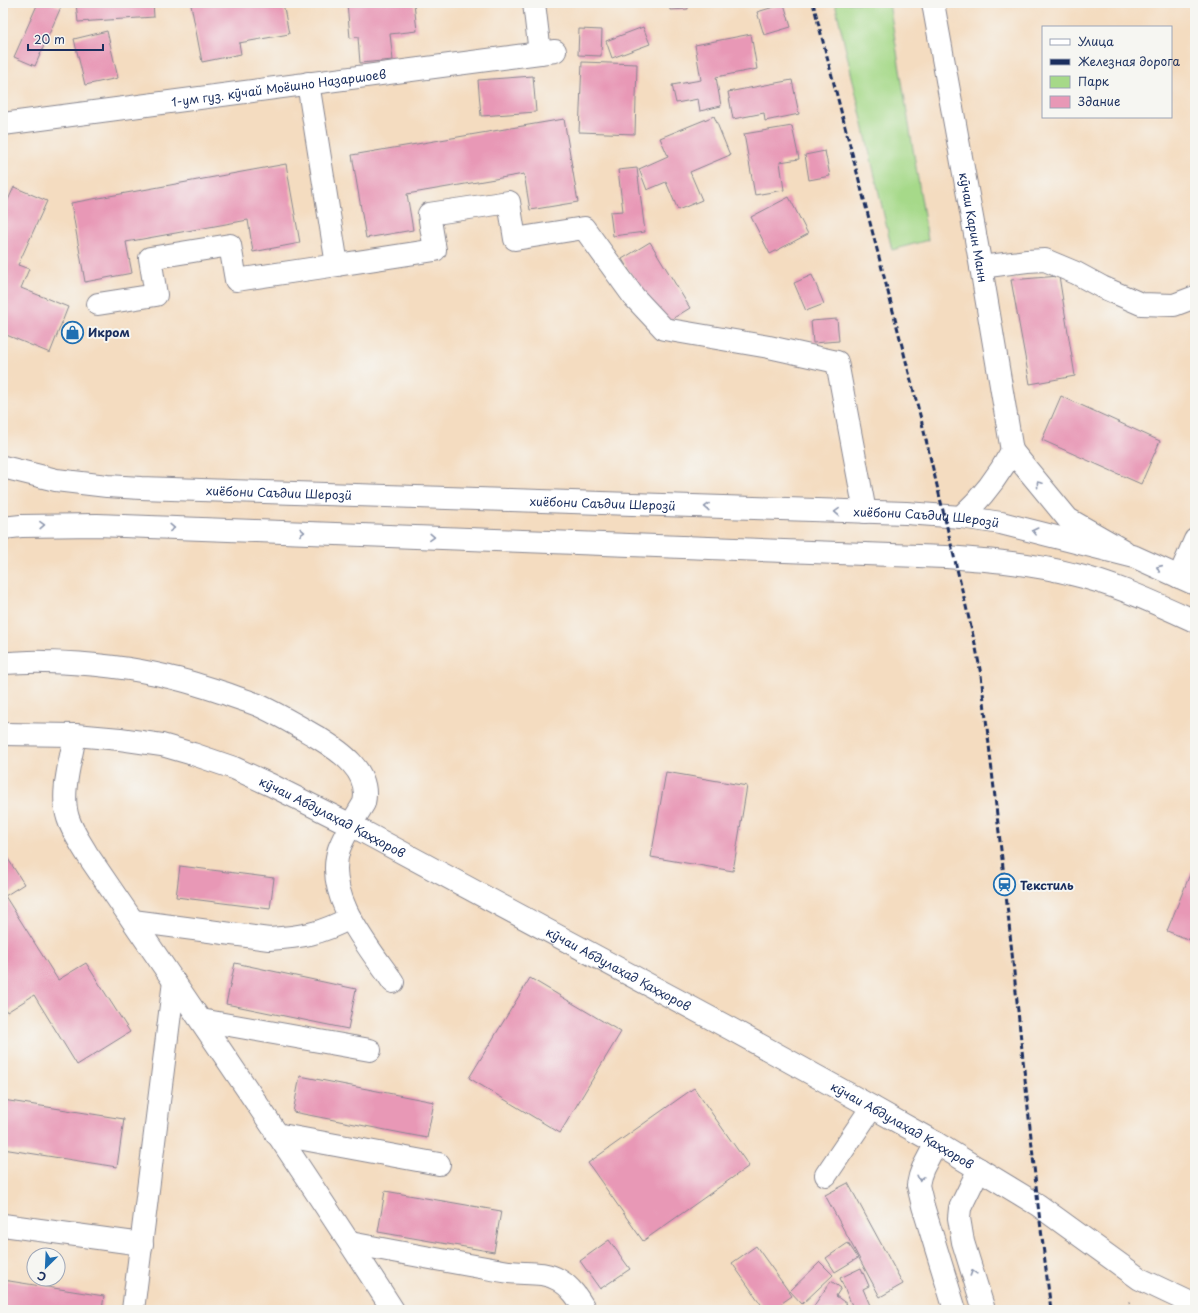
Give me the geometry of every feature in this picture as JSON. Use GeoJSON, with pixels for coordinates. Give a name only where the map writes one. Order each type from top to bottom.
{"type":"FeatureCollection","features":[{"type":"Feature","properties":{"kind":"main road","name":"1-ум гуз. кӯчай Моёшно Назаршоев"},"geometry":{"type":"LineString","coordinates":[[3,124],[548,52],[534,3]]}},
{"type":"Feature","properties":{"kind":"main road","name":"кӯчаи Карин Манн"},"geometry":{"type":"LineString","coordinates":[[932,3],[981,267],[1012,451],[1068,519],[1135,558]]}},
{"type":"Feature","properties":{"kind":"main road"},"geometry":{"type":"LineString","coordinates":[[308,83],[336,265]]}},
{"type":"Feature","properties":{"kind":"main road"},"geometry":{"type":"LineString","coordinates":[[98,304],[156,295],[150,258],[230,246],[236,280],[435,250],[429,214],[509,202],[515,239],[584,228],[634,297],[664,329],[769,347],[837,362],[865,512]]}},
{"type":"Feature","properties":{"kind":"main road"},"geometry":{"type":"LineString","coordinates":[[981,267],[1045,260],[1076,273],[1102,288],[1141,304],[1174,305],[1195,297]]}},
{"type":"Feature","properties":{"kind":"main road"},"geometry":{"type":"LineString","coordinates":[[961,517],[975,504],[994,481],[1012,451]]}},
{"type":"Feature","properties":{"kind":"main road","name":"хиёбони Саъдии Шерозӣ"},"geometry":{"type":"LineString","coordinates":[[3,467],[68,482],[141,488],[906,513],[961,517],[1001,523],[1135,558],[1187,580]]}},
{"type":"Feature","properties":{"kind":"main road"},"geometry":{"type":"LineString","coordinates":[[3,528],[21,526],[97,525],[930,556],[991,560],[1048,568],[1074,574],[1129,592],[1195,621]]}},
{"type":"Feature","properties":{"kind":"main road"},"geometry":{"type":"LineString","coordinates":[[1187,580],[1195,540]]}},
{"type":"Feature","properties":{"kind":"main road"},"geometry":{"type":"LineString","coordinates":[[3,663],[44,661],[84,663],[128,669],[169,677],[258,705],[293,723],[348,758],[360,773],[366,796],[364,803],[339,849],[336,865],[340,895],[350,918],[393,982]]}},
{"type":"Feature","properties":{"kind":"main road","name":"кӯчаи Абдулаҳад Қаҳҳоров"},"geometry":{"type":"LineString","coordinates":[[3,734],[76,735],[162,745],[234,768],[271,784],[351,825],[744,1036],[936,1143],[1038,1205],[1140,1279],[1186,1304]]}},
{"type":"Feature","properties":{"kind":"main road"},"geometry":{"type":"LineString","coordinates":[[76,735],[66,784],[64,802],[68,818],[75,835],[86,854],[201,1020],[393,1310]]}},
{"type":"Feature","properties":{"kind":"main road"},"geometry":{"type":"LineString","coordinates":[[133,921],[269,939],[288,938],[321,932],[350,918]]}},
{"type":"Feature","properties":{"kind":"main road"},"geometry":{"type":"LineString","coordinates":[[133,1310],[174,981]]}},
{"type":"Feature","properties":{"kind":"main road"},"geometry":{"type":"LineString","coordinates":[[201,1020],[370,1050]]}},
{"type":"Feature","properties":{"kind":"main road"},"geometry":{"type":"LineString","coordinates":[[826,1175],[872,1107]]}},
{"type":"Feature","properties":{"kind":"main road"},"geometry":{"type":"LineString","coordinates":[[276,1134],[439,1164]]}},
{"type":"Feature","properties":{"kind":"main road"},"geometry":{"type":"LineString","coordinates":[[936,1143],[923,1168],[918,1185],[955,1310]]}},
{"type":"Feature","properties":{"kind":"main road"},"geometry":{"type":"LineString","coordinates":[[979,1169],[960,1208],[959,1218],[963,1242],[984,1310]]}},
{"type":"Feature","properties":{"kind":"main road"},"geometry":{"type":"LineString","coordinates":[[3,1225],[142,1244]]}},
{"type":"Feature","properties":{"kind":"main road"},"geometry":{"type":"LineString","coordinates":[[350,1244],[509,1272],[549,1276],[559,1280],[570,1288],[584,1310]]}},
{"type":"Feature","properties":{"kind":"green space"},"geometry":{"type":"Polygon","coordinates":[[[835,3],[889,3],[928,240],[892,250],[835,3]]]}},
{"type":"Feature","properties":{"kind":"building"},"geometry":{"type":"Polygon","coordinates":[[[38,3],[51,3],[61,7],[35,66],[14,57],[38,3]]]}},
{"type":"Feature","properties":{"kind":"building"},"geometry":{"type":"Polygon","coordinates":[[[76,3],[153,3],[154,17],[78,22],[76,3]]]}},
{"type":"Feature","properties":{"kind":"building"},"geometry":{"type":"Polygon","coordinates":[[[200,3],[283,3],[289,34],[239,43],[241,54],[202,62],[191,5],[200,3]]]}},
{"type":"Feature","properties":{"kind":"building"},"geometry":{"type":"Polygon","coordinates":[[[347,3],[414,3],[417,31],[390,34],[393,60],[360,63],[358,37],[350,38],[347,3]]]}},
{"type":"Feature","properties":{"kind":"building"},"geometry":{"type":"Polygon","coordinates":[[[669,3],[688,3],[688,9],[670,10],[669,3]]]}},
{"type":"Feature","properties":{"kind":"building"},"geometry":{"type":"Polygon","coordinates":[[[784,4],[791,27],[764,35],[757,12],[784,4]]]}},
{"type":"Feature","properties":{"kind":"building"},"geometry":{"type":"Polygon","coordinates":[[[643,27],[650,44],[612,58],[606,41],[643,27]]]}},
{"type":"Feature","properties":{"kind":"building"},"geometry":{"type":"Polygon","coordinates":[[[579,29],[602,30],[601,56],[578,55],[579,29]]]}},
{"type":"Feature","properties":{"kind":"building"},"geometry":{"type":"Polygon","coordinates":[[[107,31],[118,78],[85,85],[74,39],[107,31]]]}},
{"type":"Feature","properties":{"kind":"building"},"geometry":{"type":"Polygon","coordinates":[[[751,34],[757,69],[716,77],[721,106],[700,111],[698,99],[676,103],[672,85],[701,80],[695,45],[751,34]]]}},
{"type":"Feature","properties":{"kind":"building"},"geometry":{"type":"Polygon","coordinates":[[[582,62],[637,64],[635,134],[579,132],[582,62]]]}},
{"type":"Feature","properties":{"kind":"building"},"geometry":{"type":"Polygon","coordinates":[[[533,76],[536,112],[481,116],[478,80],[533,76]]]}},
{"type":"Feature","properties":{"kind":"building"},"geometry":{"type":"Polygon","coordinates":[[[792,80],[799,114],[765,121],[764,113],[733,119],[728,92],[792,80]]]}},
{"type":"Feature","properties":{"kind":"building"},"geometry":{"type":"Polygon","coordinates":[[[714,116],[730,155],[690,172],[702,200],[678,210],[666,182],[647,190],[639,169],[668,156],[660,138],[714,116]]]}},
{"type":"Feature","properties":{"kind":"building"},"geometry":{"type":"Polygon","coordinates":[[[564,119],[578,202],[530,210],[524,174],[407,194],[413,230],[366,238],[352,155],[564,119]]]}},
{"type":"Feature","properties":{"kind":"building"},"geometry":{"type":"Polygon","coordinates":[[[792,126],[799,159],[780,162],[784,190],[755,195],[744,134],[792,126]]]}},
{"type":"Feature","properties":{"kind":"building"},"geometry":{"type":"Polygon","coordinates":[[[825,151],[830,176],[809,180],[805,155],[825,151]]]}},
{"type":"Feature","properties":{"kind":"building"},"geometry":{"type":"Polygon","coordinates":[[[286,164],[300,243],[253,252],[248,220],[126,242],[132,273],[85,282],[71,203],[286,164]]]}},
{"type":"Feature","properties":{"kind":"building"},"geometry":{"type":"Polygon","coordinates":[[[637,168],[645,232],[613,236],[610,212],[623,211],[618,170],[637,168]]]}},
{"type":"Feature","properties":{"kind":"building"},"geometry":{"type":"Polygon","coordinates":[[[14,187],[47,201],[18,265],[29,269],[21,288],[68,307],[50,353],[4,334],[3,330],[3,211],[14,187]]]}},
{"type":"Feature","properties":{"kind":"building"},"geometry":{"type":"Polygon","coordinates":[[[789,197],[808,234],[770,254],[751,217],[789,197]]]}},
{"type":"Feature","properties":{"kind":"building"},"geometry":{"type":"Polygon","coordinates":[[[650,242],[690,308],[662,325],[622,259],[650,242]]]}},
{"type":"Feature","properties":{"kind":"building"},"geometry":{"type":"Polygon","coordinates":[[[812,275],[824,304],[806,311],[794,283],[812,275]]]}},
{"type":"Feature","properties":{"kind":"building"},"geometry":{"type":"Polygon","coordinates":[[[1059,276],[1075,376],[1030,384],[1011,280],[1059,276]]]}},
{"type":"Feature","properties":{"kind":"building"},"geometry":{"type":"Polygon","coordinates":[[[837,319],[839,341],[813,343],[811,321],[837,319]]]}},
{"type":"Feature","properties":{"kind":"building"},"geometry":{"type":"Polygon","coordinates":[[[1061,396],[1160,441],[1141,484],[1042,440],[1061,396]]]}},
{"type":"Feature","properties":{"kind":"building"},"geometry":{"type":"Polygon","coordinates":[[[666,772],[747,786],[733,871],[651,857],[666,772]]]}},
{"type":"Feature","properties":{"kind":"building"},"geometry":{"type":"Polygon","coordinates":[[[3,851],[24,884],[5,896],[58,980],[86,963],[130,1032],[77,1065],[34,995],[7,1012],[3,1005],[3,851]]]}},
{"type":"Feature","properties":{"kind":"building"},"geometry":{"type":"Polygon","coordinates":[[[1195,862],[1195,942],[1167,931],[1195,862]]]}},
{"type":"Feature","properties":{"kind":"building"},"geometry":{"type":"Polygon","coordinates":[[[180,866],[274,878],[270,909],[176,897],[180,866]]]}},
{"type":"Feature","properties":{"kind":"building"},"geometry":{"type":"Polygon","coordinates":[[[235,963],[356,989],[348,1029],[226,1004],[235,963]]]}},
{"type":"Feature","properties":{"kind":"building"},"geometry":{"type":"Polygon","coordinates":[[[530,978],[621,1032],[560,1133],[469,1078],[530,978]]]}},
{"type":"Feature","properties":{"kind":"building"},"geometry":{"type":"Polygon","coordinates":[[[300,1076],[434,1102],[427,1138],[293,1112],[300,1076]]]}},
{"type":"Feature","properties":{"kind":"building"},"geometry":{"type":"Polygon","coordinates":[[[694,1088],[749,1166],[643,1241],[588,1163],[694,1088]]]}},
{"type":"Feature","properties":{"kind":"building"},"geometry":{"type":"Polygon","coordinates":[[[3,1100],[124,1119],[117,1167],[3,1149],[3,1100]]]}},
{"type":"Feature","properties":{"kind":"building"},"geometry":{"type":"Polygon","coordinates":[[[848,1183],[903,1284],[880,1297],[825,1195],[848,1183]]]}},
{"type":"Feature","properties":{"kind":"building"},"geometry":{"type":"Polygon","coordinates":[[[385,1191],[501,1211],[494,1252],[378,1232],[385,1191]]]}},
{"type":"Feature","properties":{"kind":"building"},"geometry":{"type":"Polygon","coordinates":[[[609,1240],[630,1269],[600,1289],[580,1261],[609,1240]]]}},
{"type":"Feature","properties":{"kind":"building"},"geometry":{"type":"Polygon","coordinates":[[[848,1243],[858,1258],[835,1272],[826,1258],[848,1243]]]}},
{"type":"Feature","properties":{"kind":"building"},"geometry":{"type":"Polygon","coordinates":[[[756,1246],[792,1296],[772,1310],[765,1310],[732,1263],[756,1246]]]}},
{"type":"Feature","properties":{"kind":"building"},"geometry":{"type":"Polygon","coordinates":[[[820,1262],[833,1275],[802,1304],[790,1291],[820,1262]]]}},
{"type":"Feature","properties":{"kind":"building"},"geometry":{"type":"Polygon","coordinates":[[[861,1268],[869,1286],[863,1289],[872,1310],[854,1310],[840,1278],[861,1268]]]}},
{"type":"Feature","properties":{"kind":"building"},"geometry":{"type":"Polygon","coordinates":[[[3,1280],[26,1284],[26,1287],[47,1287],[104,1296],[102,1310],[3,1310],[3,1280]]]}},
{"type":"Feature","properties":{"kind":"building"},"geometry":{"type":"Polygon","coordinates":[[[831,1281],[841,1288],[836,1296],[847,1304],[843,1310],[811,1310],[831,1281]]]}},
{"type":"Feature","properties":{"kind":"railway"},"geometry":{"type":"LineString","coordinates":[[813,3],[921,419],[976,648],[981,675],[1005,885],[1038,1205],[1051,1310]]}},
{"type":"Feature","properties":{"kind":"place","name":"Икром"},"geometry":{"type":"Point","coordinates":[73,332]}},
{"type":"Feature","properties":{"kind":"place","name":"Текстиль"},"geometry":{"type":"Point","coordinates":[1005,885]}}]}
